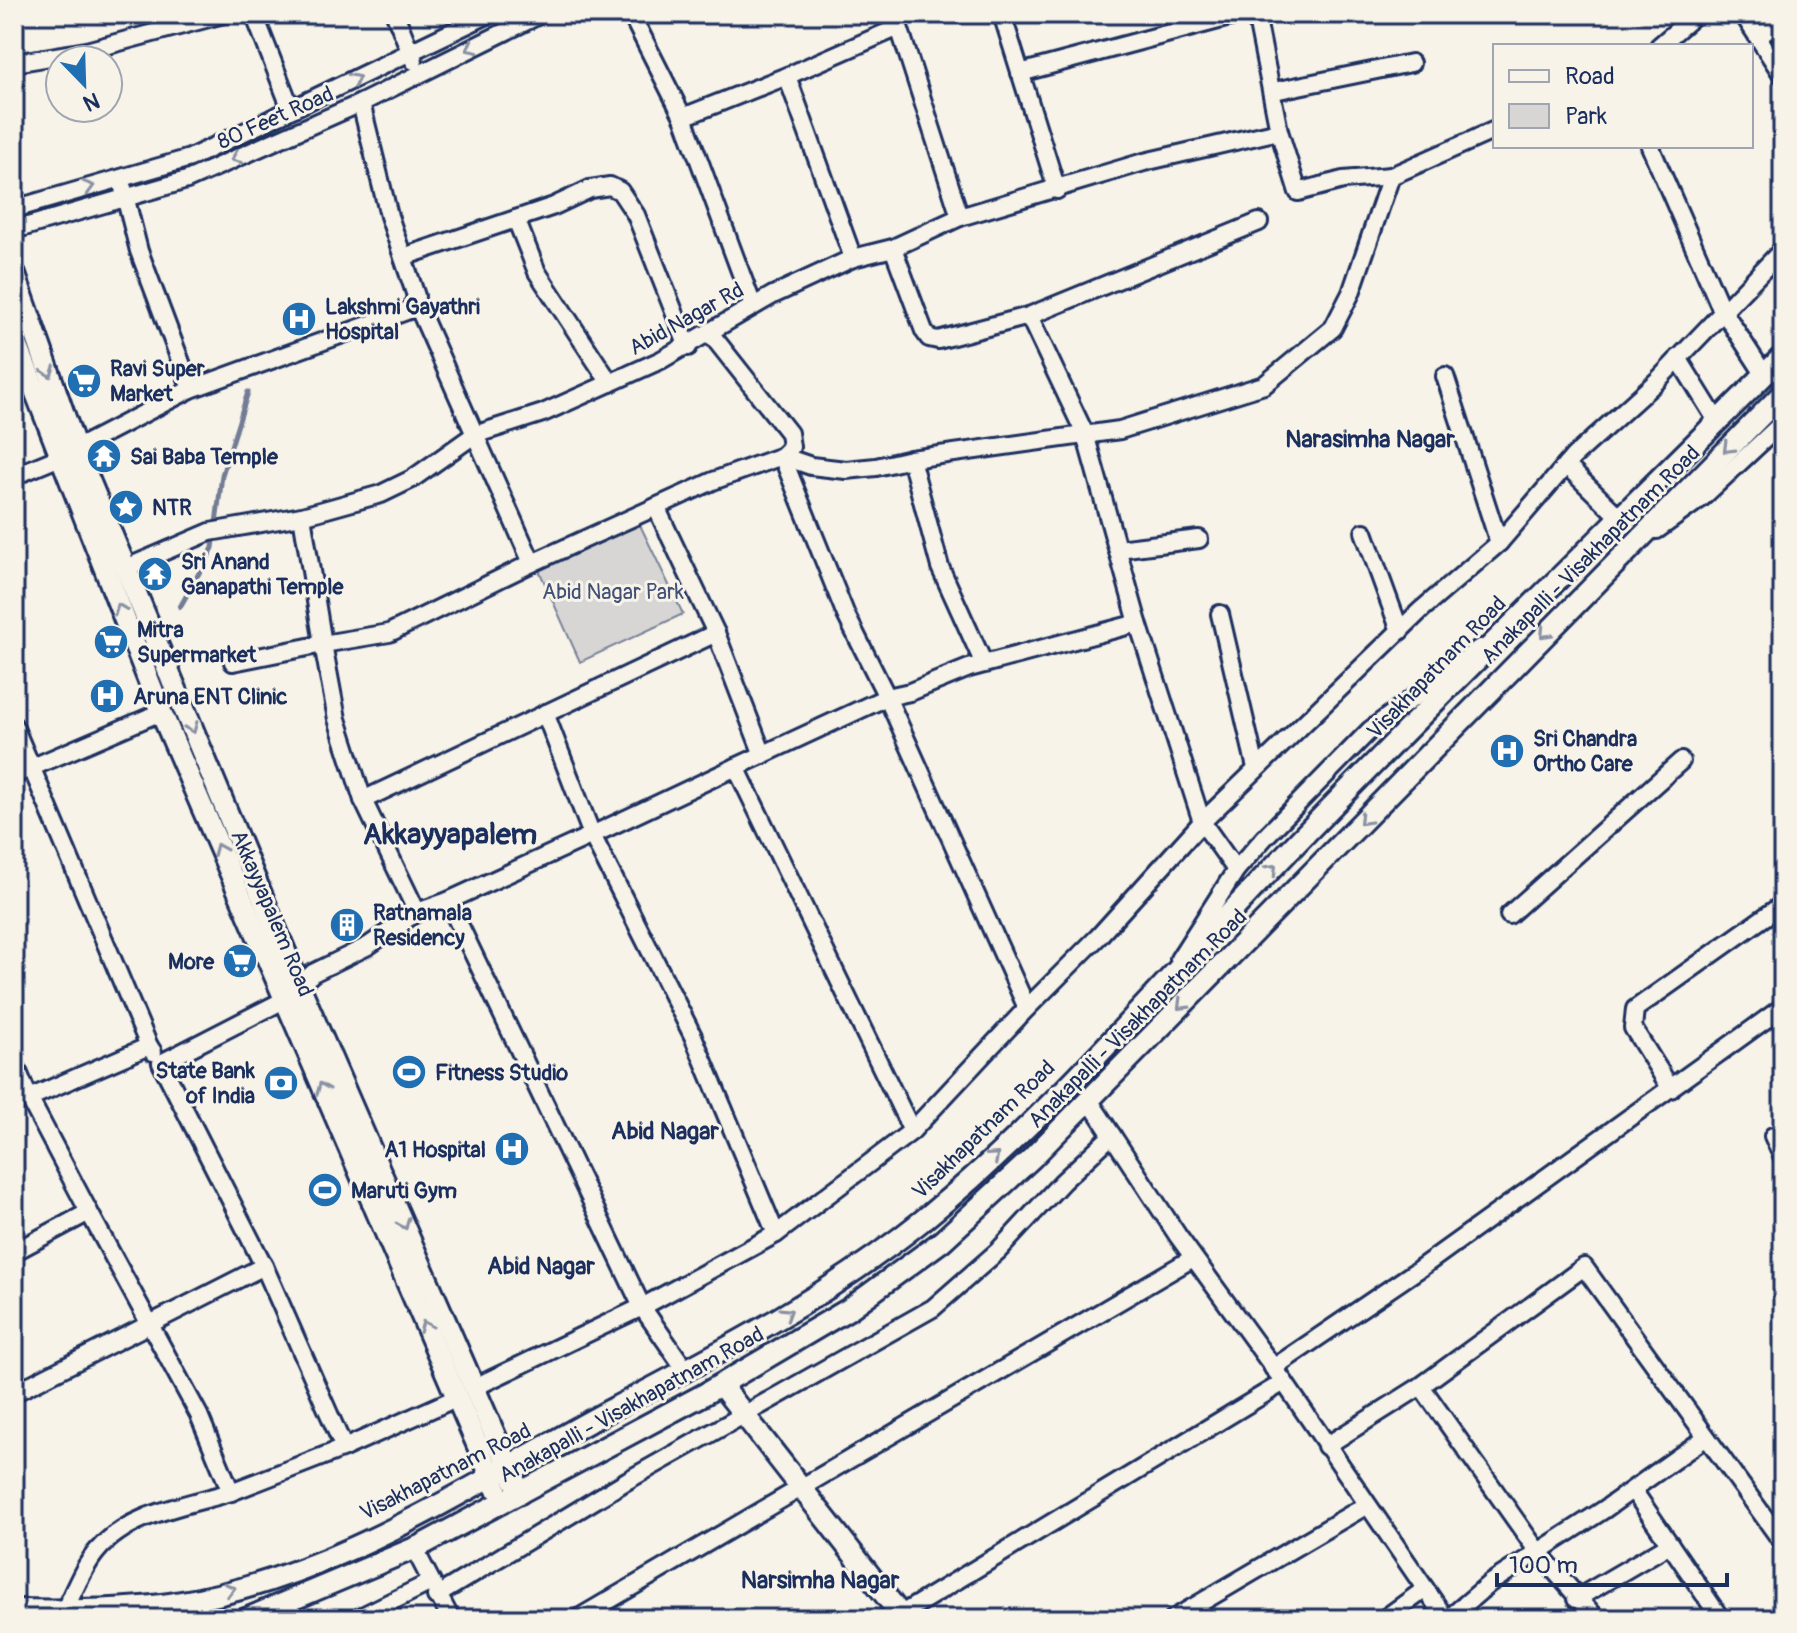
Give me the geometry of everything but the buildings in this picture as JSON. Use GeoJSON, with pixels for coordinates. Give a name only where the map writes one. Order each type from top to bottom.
{"type":"FeatureCollection","features":[{"type":"Feature","properties":{"kind":"main road","name":"Akkayyapalem Road"},"geometry":{"type":"LineString","coordinates":[[14,272],[68,453],[161,712],[284,1000],[512,1498]]}},
{"type":"Feature","properties":{"kind":"main road","name":"Akkayyapalem Road"},"geometry":{"type":"LineString","coordinates":[[14,337],[68,453]]}},
{"type":"Feature","properties":{"kind":"main road","name":"Visakhapatnam Road"},"geometry":{"type":"LineString","coordinates":[[14,1610],[64,1611],[172,1604],[313,1564],[447,1501],[687,1372],[839,1281],[923,1220],[1016,1138],[1510,626],[1783,356]]}},
{"type":"Feature","properties":{"kind":"main road","name":"Anakapalli - Visakhapatnam Road"},"geometry":{"type":"LineString","coordinates":[[246,1619],[280,1612],[414,1548],[721,1385],[849,1309],[942,1241],[1089,1100],[1783,393]]}},
{"type":"Feature","properties":{"kind":"main road"},"geometry":{"type":"LineString","coordinates":[[68,453],[126,568],[464,1393]]}},
{"type":"Feature","properties":{"kind":"main road"},"geometry":{"type":"LineString","coordinates":[[721,1385],[802,1487],[899,1618]]}},
{"type":"Feature","properties":{"kind":"street"},"geometry":{"type":"LineString","coordinates":[[14,63],[99,48],[224,14]]}},
{"type":"Feature","properties":{"kind":"street"},"geometry":{"type":"LineString","coordinates":[[254,14],[291,109]]}},
{"type":"Feature","properties":{"kind":"street"},"geometry":{"type":"LineString","coordinates":[[395,14],[421,73]]}},
{"type":"Feature","properties":{"kind":"street","name":"80 Feet Road"},"geometry":{"type":"LineString","coordinates":[[14,209],[190,158],[489,14]]}},
{"type":"Feature","properties":{"kind":"street","name":"80 Feet Road"},"geometry":{"type":"LineString","coordinates":[[14,230],[187,180],[361,103],[541,14]]}},
{"type":"Feature","properties":{"kind":"street"},"geometry":{"type":"LineString","coordinates":[[631,14],[683,117],[753,306]]}},
{"type":"Feature","properties":{"kind":"street"},"geometry":{"type":"LineString","coordinates":[[1002,14],[1057,190]]}},
{"type":"Feature","properties":{"kind":"street"},"geometry":{"type":"LineString","coordinates":[[1020,73],[1241,14]]}},
{"type":"Feature","properties":{"kind":"street"},"geometry":{"type":"LineString","coordinates":[[1256,14],[1274,91],[1279,131],[1298,192],[1343,180],[1391,176],[1493,131]]}},
{"type":"Feature","properties":{"kind":"street"},"geometry":{"type":"LineString","coordinates":[[1661,44],[1696,14]]}},
{"type":"Feature","properties":{"kind":"street"},"geometry":{"type":"LineString","coordinates":[[1743,14],[1781,70]]}},
{"type":"Feature","properties":{"kind":"street"},"geometry":{"type":"LineString","coordinates":[[1758,38],[1783,16]]}},
{"type":"Feature","properties":{"kind":"street"},"geometry":{"type":"LineString","coordinates":[[683,117],[899,27],[960,217]]}},
{"type":"Feature","properties":{"kind":"street"},"geometry":{"type":"LineString","coordinates":[[1274,91],[1411,63]]}},
{"type":"Feature","properties":{"kind":"street"},"geometry":{"type":"LineString","coordinates":[[787,76],[853,258]]}},
{"type":"Feature","properties":{"kind":"street"},"geometry":{"type":"LineString","coordinates":[[361,103],[416,302],[532,563]]}},
{"type":"Feature","properties":{"kind":"street","name":"Abid Nagar Rd"},"geometry":{"type":"LineString","coordinates":[[126,568],[216,531],[302,516],[381,494],[412,479],[474,435],[543,413],[610,383],[688,347],[753,306],[853,258],[893,248],[960,217],[1144,162],[1279,131]]}},
{"type":"Feature","properties":{"kind":"street"},"geometry":{"type":"LineString","coordinates":[[1651,148],[1723,312],[1764,374]]}},
{"type":"Feature","properties":{"kind":"street"},"geometry":{"type":"LineString","coordinates":[[782,456],[811,466],[846,470],[1120,430],[1245,394],[1264,385],[1288,367],[1333,328],[1344,309],[1391,176]]}},
{"type":"Feature","properties":{"kind":"street"},"geometry":{"type":"LineString","coordinates":[[120,178],[139,251],[191,389]]}},
{"type":"Feature","properties":{"kind":"street"},"geometry":{"type":"LineString","coordinates":[[403,257],[516,219],[590,189],[610,186],[620,191],[636,215],[688,347]]}},
{"type":"Feature","properties":{"kind":"street"},"geometry":{"type":"LineString","coordinates":[[516,219],[537,272],[610,383]]}},
{"type":"Feature","properties":{"kind":"street"},"geometry":{"type":"LineString","coordinates":[[893,248],[929,338],[948,339],[1029,316],[1259,222]]}},
{"type":"Feature","properties":{"kind":"street"},"geometry":{"type":"LineString","coordinates":[[64,1611],[94,1554],[112,1535],[140,1519],[231,1492],[344,1448],[642,1307],[776,1234],[912,1131],[1098,937],[1202,822],[1400,631],[1499,543],[1566,465],[1678,358],[1783,249]]}},
{"type":"Feature","properties":{"kind":"street"},"geometry":{"type":"LineString","coordinates":[[14,476],[68,453],[191,389],[403,313],[416,302]]}},
{"type":"Feature","properties":{"kind":"street"},"geometry":{"type":"LineString","coordinates":[[1029,316],[1085,434],[1138,623],[1202,822],[1236,870]]}},
{"type":"Feature","properties":{"kind":"street"},"geometry":{"type":"LineString","coordinates":[[233,662],[389,633],[656,507],[782,456],[791,447],[789,433],[710,333]]}},
{"type":"Feature","properties":{"kind":"street"},"geometry":{"type":"LineString","coordinates":[[1678,358],[1717,421]]}},
{"type":"Feature","properties":{"kind":"street"},"geometry":{"type":"LineString","coordinates":[[1445,376],[1499,543]]}},
{"type":"Feature","properties":{"kind":"street"},"geometry":{"type":"LineString","coordinates":[[1625,552],[1703,497],[1783,422]]}},
{"type":"Feature","properties":{"kind":"street"},"geometry":{"type":"LineString","coordinates":[[782,456],[846,615],[887,697],[1027,1008]]}},
{"type":"Feature","properties":{"kind":"street"},"geometry":{"type":"LineString","coordinates":[[911,459],[940,567],[984,664]]}},
{"type":"Feature","properties":{"kind":"street"},"geometry":{"type":"LineString","coordinates":[[1566,465],[1619,517]]}},
{"type":"Feature","properties":{"kind":"street"},"geometry":{"type":"LineString","coordinates":[[656,507],[716,633],[763,755]]}},
{"type":"Feature","properties":{"kind":"street"},"geometry":{"type":"LineString","coordinates":[[302,516],[337,719],[363,800],[417,912]]}},
{"type":"Feature","properties":{"kind":"street"},"geometry":{"type":"LineString","coordinates":[[1364,532],[1400,631]]}},
{"type":"Feature","properties":{"kind":"street"},"geometry":{"type":"LineString","coordinates":[[1118,549],[1199,539]]}},
{"type":"Feature","properties":{"kind":"street"},"geometry":{"type":"LineString","coordinates":[[1220,614],[1256,768]]}},
{"type":"Feature","properties":{"kind":"street"},"geometry":{"type":"LineString","coordinates":[[161,1063],[284,1000],[299,985],[417,912],[448,901],[887,697],[984,664],[1138,623]]}},
{"type":"Feature","properties":{"kind":"street"},"geometry":{"type":"LineString","coordinates":[[1167,979],[1236,870],[1370,730],[1510,626]]}},
{"type":"Feature","properties":{"kind":"street"},"geometry":{"type":"LineString","coordinates":[[363,800],[716,633]]}},
{"type":"Feature","properties":{"kind":"street"},"geometry":{"type":"LineString","coordinates":[[14,775],[161,712]]}},
{"type":"Feature","properties":{"kind":"street"},"geometry":{"type":"LineString","coordinates":[[545,713],[592,835],[693,1036],[776,1234]]}},
{"type":"Feature","properties":{"kind":"street"},"geometry":{"type":"LineString","coordinates":[[14,726],[149,1046],[161,1063],[264,1266],[344,1448]]}},
{"type":"Feature","properties":{"kind":"street"},"geometry":{"type":"LineString","coordinates":[[1509,915],[1681,761]]}},
{"type":"Feature","properties":{"kind":"street"},"geometry":{"type":"LineString","coordinates":[[736,767],[912,1131]]}},
{"type":"Feature","properties":{"kind":"street"},"geometry":{"type":"LineString","coordinates":[[448,901],[642,1307],[687,1372]]}},
{"type":"Feature","properties":{"kind":"street"},"geometry":{"type":"LineString","coordinates":[[1671,1089],[1633,1028],[1635,1009],[1783,904]]}},
{"type":"Feature","properties":{"kind":"street"},"geometry":{"type":"LineString","coordinates":[[1273,1368],[1419,1269],[1783,1007]]}},
{"type":"Feature","properties":{"kind":"street"},"geometry":{"type":"LineString","coordinates":[[29,1098],[149,1046]]}},
{"type":"Feature","properties":{"kind":"street"},"geometry":{"type":"LineString","coordinates":[[14,1062],[29,1098],[148,1327],[199,1415],[231,1492]]}},
{"type":"Feature","properties":{"kind":"street"},"geometry":{"type":"LineString","coordinates":[[1089,1100],[1193,1258],[1284,1382],[1424,1590],[1447,1619],[1490,1583],[1633,1490],[1705,1438]]}},
{"type":"Feature","properties":{"kind":"street"},"geometry":{"type":"LineString","coordinates":[[356,1619],[433,1590],[933,1308],[998,1251],[1062,1182],[1112,1135]]}},
{"type":"Feature","properties":{"kind":"street"},"geometry":{"type":"LineString","coordinates":[[1773,1136],[1783,1158]]}},
{"type":"Feature","properties":{"kind":"street"},"geometry":{"type":"LineString","coordinates":[[14,1252],[89,1212]]}},
{"type":"Feature","properties":{"kind":"street"},"geometry":{"type":"LineString","coordinates":[[577,1619],[1193,1258]]}},
{"type":"Feature","properties":{"kind":"street"},"geometry":{"type":"LineString","coordinates":[[14,1393],[264,1266]]}},
{"type":"Feature","properties":{"kind":"street"},"geometry":{"type":"LineString","coordinates":[[1326,1446],[1421,1386],[1584,1267],[1783,1543]]}},
{"type":"Feature","properties":{"kind":"street"},"geometry":{"type":"LineString","coordinates":[[899,1618],[1284,1382]]}},
{"type":"Feature","properties":{"kind":"street"},"geometry":{"type":"LineString","coordinates":[[1421,1386],[1538,1552],[1576,1599],[1597,1619]]}},
{"type":"Feature","properties":{"kind":"street"},"geometry":{"type":"LineString","coordinates":[[1633,1490],[1721,1619]]}},
{"type":"Feature","properties":{"kind":"street"},"geometry":{"type":"LineString","coordinates":[[1173,1619],[1367,1505]]}},
{"type":"Feature","properties":{"kind":"street"},"geometry":{"type":"LineString","coordinates":[[1576,1599],[1670,1544]]}},
{"type":"Feature","properties":{"kind":"street"},"geometry":{"type":"LineString","coordinates":[[414,1548],[433,1590],[451,1619]]}},
{"type":"Feature","properties":{"kind":"street"},"geometry":{"type":"LineString","coordinates":[[1384,1619],[1424,1590]]}},
{"type":"Feature","properties":{"kind":"green space","name":"Abid Nagar Park"},"geometry":{"type":"Polygon","coordinates":[[[640,525],[683,614],[580,662],[538,568],[640,525]]]}},
{"type":"Feature","properties":{"kind":"waterway"},"geometry":{"type":"LineString","coordinates":[[180,607],[213,548],[222,475],[248,392]]}},
{"type":"Feature","properties":{"kind":"place","name":"Lakshmi Gayathri Hospital"},"geometry":{"type":"Point","coordinates":[299,319]}},
{"type":"Feature","properties":{"kind":"place","name":"Ravi Super Market"},"geometry":{"type":"Point","coordinates":[84,381]}},
{"type":"Feature","properties":{"kind":"place","name":"Sai Baba Temple"},"geometry":{"type":"Point","coordinates":[104,456]}},
{"type":"Feature","properties":{"kind":"place","name":"NTR"},"geometry":{"type":"Point","coordinates":[126,507]}},
{"type":"Feature","properties":{"kind":"place","name":"Sri Anand Ganapathi Temple"},"geometry":{"type":"Point","coordinates":[155,574]}},
{"type":"Feature","properties":{"kind":"place","name":"Mitra Supermarket"},"geometry":{"type":"Point","coordinates":[111,642]}},
{"type":"Feature","properties":{"kind":"place","name":"Aruna ENT Clinic"},"geometry":{"type":"Point","coordinates":[107,696]}},
{"type":"Feature","properties":{"kind":"place","name":"Sri Chandra Ortho Care"},"geometry":{"type":"Point","coordinates":[1507,751]}},
{"type":"Feature","properties":{"kind":"place","name":"Ratnamala Residency"},"geometry":{"type":"Point","coordinates":[347,925]}},
{"type":"Feature","properties":{"kind":"place","name":"More"},"geometry":{"type":"Point","coordinates":[240,961]}},
{"type":"Feature","properties":{"kind":"place","name":"Fitness Studio"},"geometry":{"type":"Point","coordinates":[409,1072]}},
{"type":"Feature","properties":{"kind":"place","name":"State Bank of India"},"geometry":{"type":"Point","coordinates":[281,1083]}},
{"type":"Feature","properties":{"kind":"place","name":"A1 Hospital"},"geometry":{"type":"Point","coordinates":[512,1149]}},
{"type":"Feature","properties":{"kind":"place","name":"Maruti Gym"},"geometry":{"type":"Point","coordinates":[325,1190]}},
{"type":"Feature","properties":{"kind":"district","name":"Narasimha Nagar"},"geometry":{"type":"Point","coordinates":[1370,439]}},
{"type":"Feature","properties":{"kind":"district","name":"Akkayyapalem"},"geometry":{"type":"Point","coordinates":[450,834]}},
{"type":"Feature","properties":{"kind":"district","name":"Abid Nagar"},"geometry":{"type":"Point","coordinates":[665,1131]}},
{"type":"Feature","properties":{"kind":"district","name":"Abid Nagar"},"geometry":{"type":"Point","coordinates":[541,1266]}},
{"type":"Feature","properties":{"kind":"district","name":"Narsimha Nagar"},"geometry":{"type":"Point","coordinates":[820,1580]}}]}
